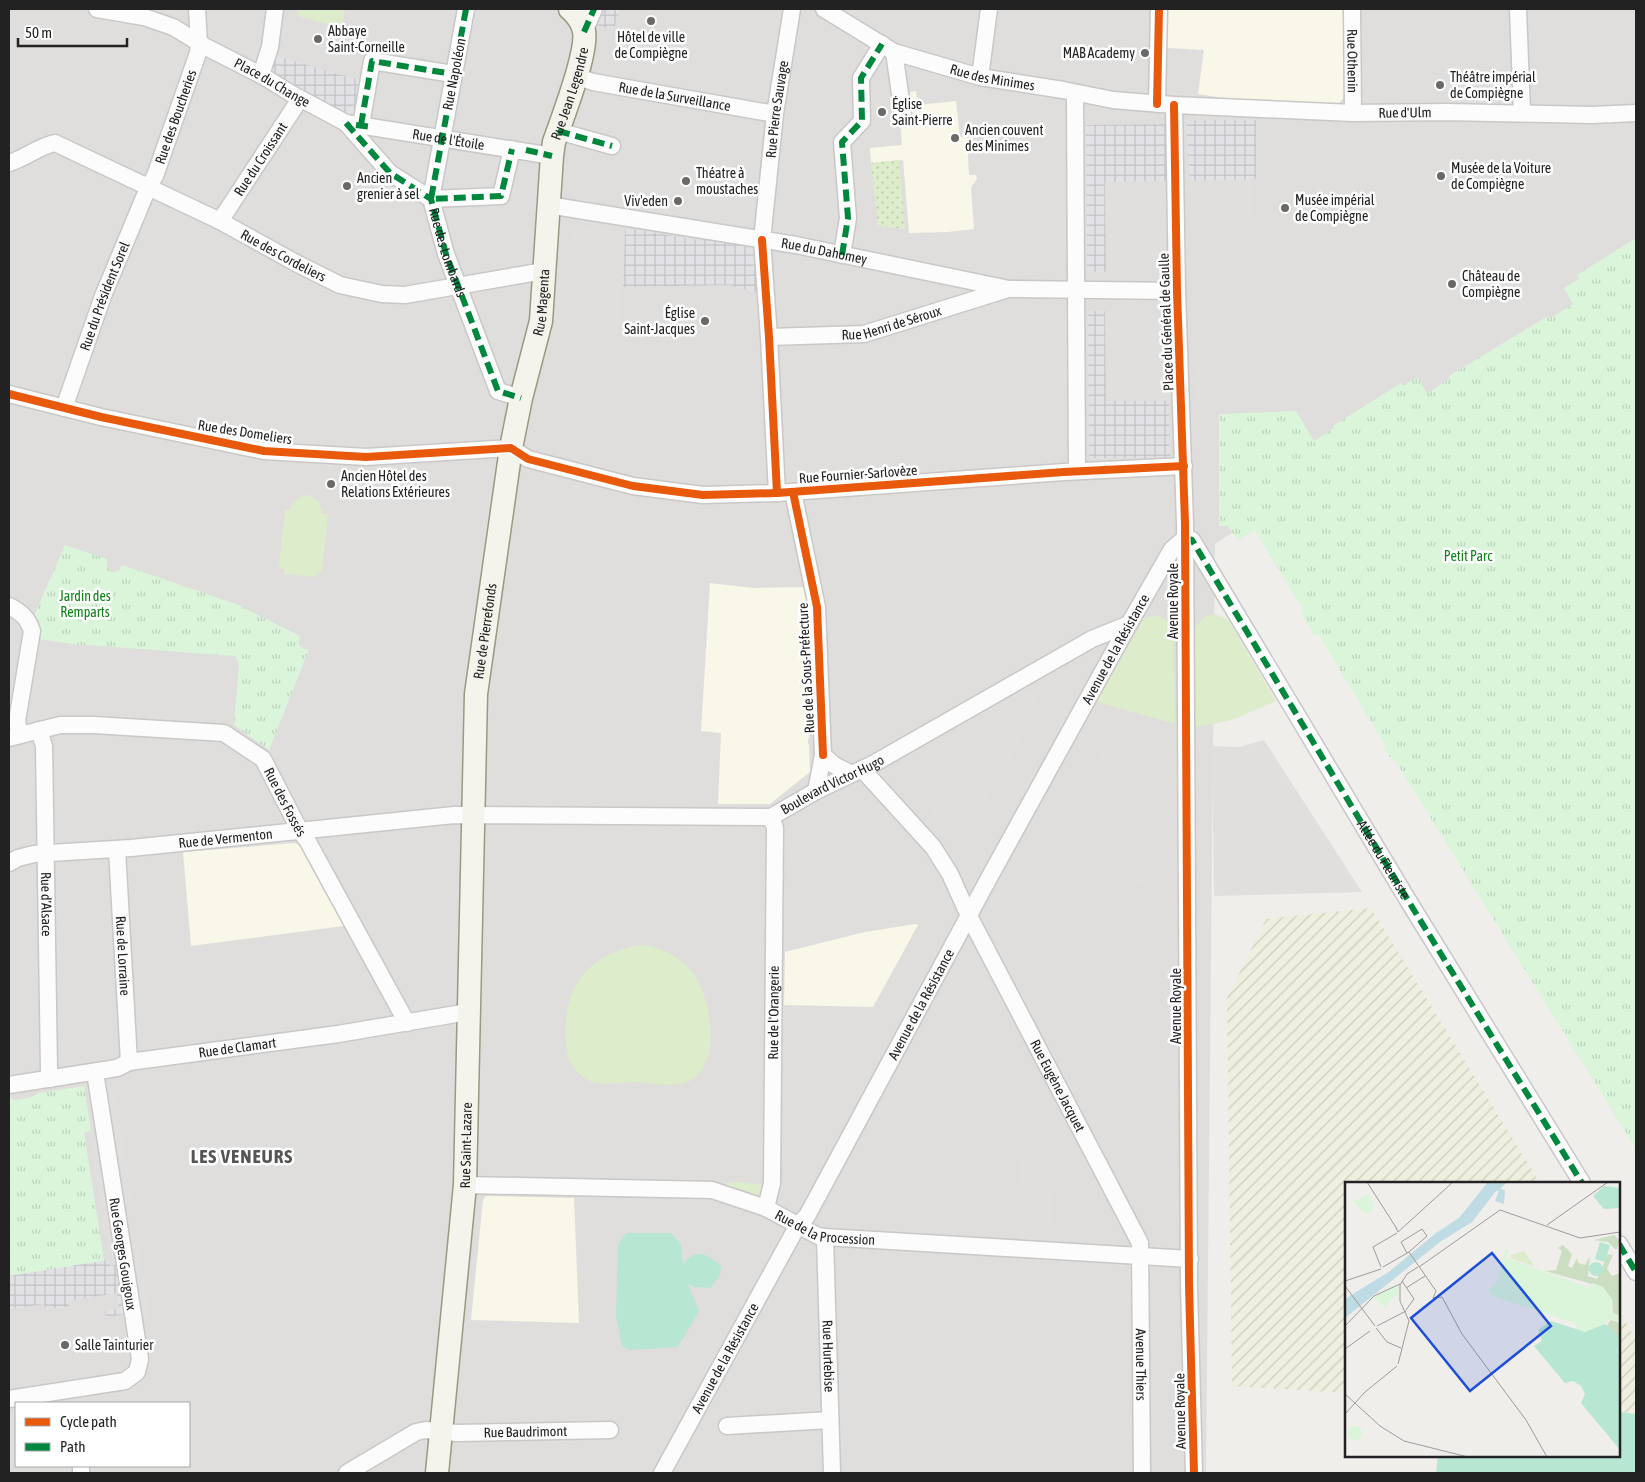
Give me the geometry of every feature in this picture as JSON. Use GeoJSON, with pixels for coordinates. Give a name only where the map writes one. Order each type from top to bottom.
{"type":"FeatureCollection","features":[{"type":"Feature","properties":{"kind":"main road"},"geometry":{"type":"LineString","coordinates":[[570,9],[581,22],[584,32]]}},
{"type":"Feature","properties":{"kind":"main road","name":"Rue Jean Legendre"},"geometry":{"type":"LineString","coordinates":[[552,156],[581,58],[584,32]]}},
{"type":"Feature","properties":{"kind":"main road","name":"Rue Magenta"},"geometry":{"type":"LineString","coordinates":[[511,448],[521,398],[541,321],[552,156]]}},
{"type":"Feature","properties":{"kind":"main road","name":"Rue de Pierrefonds"},"geometry":{"type":"LineString","coordinates":[[472,816],[476,694],[511,448]]}},
{"type":"Feature","properties":{"kind":"main road","name":"Rue Saint-Lazare"},"geometry":{"type":"LineString","coordinates":[[437,1473],[465,1185],[472,816]]}},
{"type":"Feature","properties":{"kind":"street","name":"Place du Change"},"geometry":{"type":"LineString","coordinates":[[97,9],[144,17],[173,27],[199,43],[261,75],[300,99],[354,124]]}},
{"type":"Feature","properties":{"kind":"street","name":"Rue des Boucheries"},"geometry":{"type":"LineString","coordinates":[[148,188],[158,168],[198,53],[197,9]]}},
{"type":"Feature","properties":{"kind":"street"},"geometry":{"type":"LineString","coordinates":[[261,75],[270,47],[275,9]]}},
{"type":"Feature","properties":{"kind":"street","name":"Rue Napoléon"},"geometry":{"type":"LineString","coordinates":[[431,199],[466,9]]}},
{"type":"Feature","properties":{"kind":"street"},"geometry":{"type":"LineString","coordinates":[[584,32],[594,9]]}},
{"type":"Feature","properties":{"kind":"street","name":"Rue Pierre Sauvage"},"geometry":{"type":"LineString","coordinates":[[762,240],[775,114],[792,9]]}},
{"type":"Feature","properties":{"kind":"street","name":"Rue des Minimes"},"geometry":{"type":"LineString","coordinates":[[824,9],[888,48],[980,77],[1113,100],[1174,105]]}},
{"type":"Feature","properties":{"kind":"street"},"geometry":{"type":"LineString","coordinates":[[980,77],[988,9]]}},
{"type":"Feature","properties":{"kind":"street"},"geometry":{"type":"LineString","coordinates":[[1157,104],[1159,9]]}},
{"type":"Feature","properties":{"kind":"street","name":"Rue Othenin"},"geometry":{"type":"LineString","coordinates":[[1352,9],[1353,113]]}},
{"type":"Feature","properties":{"kind":"street"},"geometry":{"type":"LineString","coordinates":[[1518,9],[1522,113]]}},
{"type":"Feature","properties":{"kind":"street"},"geometry":{"type":"LineString","coordinates":[[888,48],[904,114]]}},
{"type":"Feature","properties":{"kind":"street"},"geometry":{"type":"LineString","coordinates":[[842,255],[848,218],[842,142],[862,121],[861,78],[888,48]]}},
{"type":"Feature","properties":{"kind":"street"},"geometry":{"type":"LineString","coordinates":[[354,124],[372,61],[453,74]]}},
{"type":"Feature","properties":{"kind":"street","name":"Rue de la Surveillance"},"geometry":{"type":"LineString","coordinates":[[576,76],[593,82],[775,114]]}},
{"type":"Feature","properties":{"kind":"street"},"geometry":{"type":"LineString","coordinates":[[1076,94],[1077,471]]}},
{"type":"Feature","properties":{"kind":"street","name":"Rue du Croissant"},"geometry":{"type":"LineString","coordinates":[[220,221],[300,99]]}},
{"type":"Feature","properties":{"kind":"street","name":"Rue d'Ulm"},"geometry":{"type":"LineString","coordinates":[[1174,105],[1353,113],[1592,115],[1636,113]]}},
{"type":"Feature","properties":{"kind":"street","name":"Place du Général de Gaulle"},"geometry":{"type":"LineString","coordinates":[[1174,105],[1177,291],[1185,538]]}},
{"type":"Feature","properties":{"kind":"street","name":"Rue de l'Étoile"},"geometry":{"type":"LineString","coordinates":[[354,124],[552,156]]}},
{"type":"Feature","properties":{"kind":"street","name":"Rue des Lombards"},"geometry":{"type":"LineString","coordinates":[[354,124],[390,173],[431,199],[446,254],[498,391],[521,398]]}},
{"type":"Feature","properties":{"kind":"street"},"geometry":{"type":"LineString","coordinates":[[558,131],[612,146]]}},
{"type":"Feature","properties":{"kind":"street","name":"Rue des Cordeliers"},"geometry":{"type":"LineString","coordinates":[[9,163],[21,159],[40,146],[55,143],[148,188],[154,188],[340,285],[382,294],[405,295],[544,271]]}},
{"type":"Feature","properties":{"kind":"street"},"geometry":{"type":"LineString","coordinates":[[431,199],[501,196],[512,149]]}},
{"type":"Feature","properties":{"kind":"street","name":"Rue du Président Sorel"},"geometry":{"type":"LineString","coordinates":[[64,408],[103,296],[148,188]]}},
{"type":"Feature","properties":{"kind":"street","name":"Rue du Dahomey"},"geometry":{"type":"LineString","coordinates":[[548,205],[762,240],[1009,289]]}},
{"type":"Feature","properties":{"kind":"street","name":"Rue de la Sous-Préfecture"},"geometry":{"type":"LineString","coordinates":[[762,240],[785,492],[817,607],[823,755],[816,791]]}},
{"type":"Feature","properties":{"kind":"street"},"geometry":{"type":"LineString","coordinates":[[1009,289],[1177,291]]}},
{"type":"Feature","properties":{"kind":"street","name":"Rue Henri de Séroux"},"geometry":{"type":"LineString","coordinates":[[770,337],[864,334],[1009,289]]}},
{"type":"Feature","properties":{"kind":"street","name":"Rue des Domeliers"},"geometry":{"type":"LineString","coordinates":[[9,394],[101,417],[264,451],[366,457],[511,448]]}},
{"type":"Feature","properties":{"kind":"street","name":"Rue Fournier-Sarlovèze"},"geometry":{"type":"LineString","coordinates":[[511,448],[528,459],[633,486],[703,496],[1077,471],[1184,466]]}},
{"type":"Feature","properties":{"kind":"street","name":"Avenue de la Résistance"},"geometry":{"type":"LineString","coordinates":[[662,1473],[798,1224],[807,1216],[1129,624],[1172,549],[1185,538]]}},
{"type":"Feature","properties":{"kind":"street","name":"Allée du Fleuriste"},"geometry":{"type":"LineString","coordinates":[[1185,538],[1192,540],[1413,908],[1581,1182]]}},
{"type":"Feature","properties":{"kind":"street","name":"Avenue Royale"},"geometry":{"type":"LineString","coordinates":[[1185,538],[1185,768],[1188,875],[1190,1260],[1194,1473]]}},
{"type":"Feature","properties":{"kind":"street"},"geometry":{"type":"LineString","coordinates":[[9,606],[20,611],[29,621],[32,631],[14,737]]}},
{"type":"Feature","properties":{"kind":"street","name":"Boulevard Victor Hugo"},"geometry":{"type":"LineString","coordinates":[[472,816],[771,817],[816,791],[857,772],[1037,672],[1092,639],[1129,624]]}},
{"type":"Feature","properties":{"kind":"street","name":"Rue des Fossés"},"geometry":{"type":"LineString","coordinates":[[14,737],[60,725],[94,725],[224,733],[263,759],[300,831],[307,840],[407,1022]]}},
{"type":"Feature","properties":{"kind":"street","name":"Rue d'Alsace"},"geometry":{"type":"LineString","coordinates":[[40,730],[44,746],[50,1078]]}},
{"type":"Feature","properties":{"kind":"street"},"geometry":{"type":"LineString","coordinates":[[823,755],[834,765],[857,772],[932,847],[950,874],[969,916]]}},
{"type":"Feature","properties":{"kind":"street","name":"Rue de Vermenton"},"geometry":{"type":"LineString","coordinates":[[9,864],[18,858],[34,854],[117,850],[454,815],[472,816]]}},
{"type":"Feature","properties":{"kind":"street","name":"Rue de l'Orangerie"},"geometry":{"type":"LineString","coordinates":[[766,1208],[772,1183],[775,828],[771,817]]}},
{"type":"Feature","properties":{"kind":"street","name":"Rue de Lorraine"},"geometry":{"type":"LineString","coordinates":[[117,850],[129,1062]]}},
{"type":"Feature","properties":{"kind":"street","name":"Rue Eugène Jacquet"},"geometry":{"type":"LineString","coordinates":[[969,916],[1140,1243],[1140,1256]]}},
{"type":"Feature","properties":{"kind":"street","name":"Rue de Clamart"},"geometry":{"type":"LineString","coordinates":[[9,1085],[117,1068],[129,1062],[338,1034],[468,1012]]}},
{"type":"Feature","properties":{"kind":"street","name":"Rue Georges Gouigoux"},"geometry":{"type":"LineString","coordinates":[[9,1400],[76,1396],[125,1381],[137,1372],[140,1359],[95,1072]]}},
{"type":"Feature","properties":{"kind":"street","name":"Rue de la Procession"},"geometry":{"type":"LineString","coordinates":[[465,1185],[712,1190],[766,1208],[818,1236],[1190,1260]]}},
{"type":"Feature","properties":{"kind":"street","name":"Rue Hurtebise"},"geometry":{"type":"LineString","coordinates":[[825,1237],[832,1473]]}},
{"type":"Feature","properties":{"kind":"street"},"geometry":{"type":"LineString","coordinates":[[1620,1246],[1636,1272]]}},
{"type":"Feature","properties":{"kind":"street","name":"Avenue Thiers"},"geometry":{"type":"LineString","coordinates":[[1140,1256],[1142,1473]]}},
{"type":"Feature","properties":{"kind":"street"},"geometry":{"type":"LineString","coordinates":[[727,1426],[830,1420]]}},
{"type":"Feature","properties":{"kind":"street","name":"Rue Baudrimont"},"geometry":{"type":"LineString","coordinates":[[348,1473],[416,1432],[426,1430],[457,1433],[610,1430]]}},
{"type":"Feature","properties":{"kind":"shaded area"},"geometry":{"type":"Polygon","coordinates":[[[9,9],[1636,9],[1636,266],[1215,544],[1206,1473],[9,1473],[9,9]]]}},
{"type":"Feature","properties":{"kind":"shaded area"},"geometry":{"type":"Polygon","coordinates":[[[585,9],[619,9],[614,29],[593,26],[585,9]]]}},
{"type":"Feature","properties":{"kind":"shaded area"},"geometry":{"type":"Polygon","coordinates":[[[1168,9],[1343,9],[1344,97],[1339,103],[1262,104],[1198,94],[1204,50],[1167,48],[1168,9]]]}},
{"type":"Feature","properties":{"kind":"shaded area"},"geometry":{"type":"Polygon","coordinates":[[[218,35],[263,49],[258,69],[214,45],[218,35]]]}},
{"type":"Feature","properties":{"kind":"shaded area"},"geometry":{"type":"Polygon","coordinates":[[[273,55],[359,80],[353,119],[270,74],[273,55]]]}},
{"type":"Feature","properties":{"kind":"shaded area"},"geometry":{"type":"Polygon","coordinates":[[[916,91],[918,105],[956,101],[960,137],[967,137],[969,175],[976,175],[977,179],[971,187],[974,229],[909,233],[903,160],[871,163],[870,148],[902,145],[900,116],[912,116],[910,92],[916,91]]]}},
{"type":"Feature","properties":{"kind":"shaded area"},"geometry":{"type":"Polygon","coordinates":[[[1186,120],[1256,120],[1256,179],[1190,181],[1186,120]]]}},
{"type":"Feature","properties":{"kind":"shaded area"},"geometry":{"type":"Polygon","coordinates":[[[1166,124],[1166,181],[1105,182],[1106,272],[1087,272],[1086,125],[1166,124]]]}},
{"type":"Feature","properties":{"kind":"shaded area"},"geometry":{"type":"Polygon","coordinates":[[[1253,179],[1256,400],[1197,401],[1198,318],[1208,319],[1207,262],[1193,262],[1190,181],[1253,179]]]}},
{"type":"Feature","properties":{"kind":"shaded area"},"geometry":{"type":"Polygon","coordinates":[[[1166,181],[1167,267],[1147,267],[1146,272],[1106,272],[1105,182],[1166,181]]]}},
{"type":"Feature","properties":{"kind":"shaded area"},"geometry":{"type":"Polygon","coordinates":[[[574,226],[625,232],[623,287],[620,291],[620,324],[614,343],[553,347],[553,324],[563,241],[573,242],[574,226]]]}},
{"type":"Feature","properties":{"kind":"shaded area"},"geometry":{"type":"Polygon","coordinates":[[[626,228],[703,241],[708,237],[748,244],[753,251],[757,293],[729,285],[623,287],[626,228]]]}},
{"type":"Feature","properties":{"kind":"shaded area"},"geometry":{"type":"Polygon","coordinates":[[[1088,311],[1105,311],[1106,401],[1169,401],[1170,458],[1089,458],[1088,311]]]}},
{"type":"Feature","properties":{"kind":"shaded area"},"geometry":{"type":"Polygon","coordinates":[[[1105,311],[1146,311],[1147,316],[1168,316],[1169,401],[1106,401],[1105,311]]]}},
{"type":"Feature","properties":{"kind":"shaded area"},"geometry":{"type":"Polygon","coordinates":[[[710,583],[753,588],[807,587],[808,744],[810,772],[770,804],[718,804],[721,733],[701,731],[710,583]]]}},
{"type":"Feature","properties":{"kind":"shaded area"},"geometry":{"type":"Polygon","coordinates":[[[1031,691],[1040,707],[987,798],[939,827],[924,798],[915,804],[898,773],[1031,691]]]}},
{"type":"Feature","properties":{"kind":"shaded area"},"geometry":{"type":"Polygon","coordinates":[[[1264,740],[1362,892],[1214,896],[1212,746],[1239,747],[1264,740]]]}},
{"type":"Feature","properties":{"kind":"shaded area"},"geometry":{"type":"Polygon","coordinates":[[[1106,742],[1145,750],[1145,885],[1069,886],[1061,878],[1049,875],[1050,849],[1106,742]]]}},
{"type":"Feature","properties":{"kind":"shaded area"},"geometry":{"type":"Polygon","coordinates":[[[295,843],[300,845],[344,926],[191,946],[183,852],[295,843]]]}},
{"type":"Feature","properties":{"kind":"shaded area"},"geometry":{"type":"Polygon","coordinates":[[[918,925],[873,1007],[784,1005],[785,952],[865,932],[918,925]]]}},
{"type":"Feature","properties":{"kind":"shaded area"},"geometry":{"type":"Polygon","coordinates":[[[115,1090],[133,1206],[122,1208],[104,1092],[115,1090]]]}},
{"type":"Feature","properties":{"kind":"shaded area"},"geometry":{"type":"Polygon","coordinates":[[[98,1131],[119,1264],[109,1266],[89,1132],[98,1131]]]}},
{"type":"Feature","properties":{"kind":"shaded area"},"geometry":{"type":"Polygon","coordinates":[[[1041,1153],[1041,1189],[1052,1190],[1050,1235],[1016,1233],[1020,1154],[1041,1153]]]}},
{"type":"Feature","properties":{"kind":"shaded area"},"geometry":{"type":"Polygon","coordinates":[[[486,1196],[574,1198],[579,1323],[471,1320],[483,1200],[486,1196]]]}},
{"type":"Feature","properties":{"kind":"shaded area"},"geometry":{"type":"Polygon","coordinates":[[[136,1233],[150,1320],[140,1322],[126,1235],[136,1233]]]}},
{"type":"Feature","properties":{"kind":"shaded area"},"geometry":{"type":"Polygon","coordinates":[[[108,1260],[110,1266],[119,1264],[127,1314],[106,1317],[105,1311],[119,1309],[116,1293],[69,1301],[69,1306],[57,1308],[46,1309],[44,1304],[9,1309],[9,1276],[108,1260]]]}},
{"type":"Feature","properties":{"kind":"green space"},"geometry":{"type":"Polygon","coordinates":[[[299,9],[345,9],[342,28],[298,16],[299,9]]]}},
{"type":"Feature","properties":{"kind":"green space"},"geometry":{"type":"Polygon","coordinates":[[[899,160],[905,229],[878,226],[871,163],[899,160]]]}},
{"type":"Feature","properties":{"kind":"green space","name":"Petit Parc"},"geometry":{"type":"Polygon","coordinates":[[[1636,238],[1636,1149],[1394,759],[1392,760],[1383,747],[1385,745],[1318,634],[1314,635],[1301,613],[1304,611],[1255,531],[1237,540],[1228,526],[1219,526],[1219,414],[1296,411],[1314,441],[1334,428],[1333,426],[1401,383],[1403,386],[1417,377],[1427,393],[1450,379],[1449,376],[1548,316],[1550,318],[1573,304],[1564,288],[1579,279],[1577,275],[1636,238]]]}},
{"type":"Feature","properties":{"kind":"green space"},"geometry":{"type":"Polygon","coordinates":[[[303,495],[311,496],[317,500],[322,514],[328,514],[322,572],[317,572],[316,577],[284,574],[284,569],[279,568],[285,510],[290,510],[293,503],[303,495]]]}},
{"type":"Feature","properties":{"kind":"green space","name":"Jardin des Remparts"},"geometry":{"type":"Polygon","coordinates":[[[65,545],[107,559],[107,567],[112,572],[119,571],[122,565],[236,604],[300,636],[299,645],[304,649],[308,649],[308,652],[269,750],[234,725],[239,664],[235,656],[73,644],[38,639],[39,620],[33,618],[65,545]]]}},
{"type":"Feature","properties":{"kind":"green space"},"geometry":{"type":"Polygon","coordinates":[[[1214,614],[1227,619],[1232,626],[1276,701],[1232,720],[1196,727],[1195,627],[1204,617],[1214,614]]]}},
{"type":"Feature","properties":{"kind":"green space"},"geometry":{"type":"Polygon","coordinates":[[[1158,615],[1167,620],[1173,627],[1175,724],[1097,702],[1144,618],[1158,615]]]}},
{"type":"Feature","properties":{"kind":"green space"},"geometry":{"type":"Polygon","coordinates":[[[1371,908],[1539,1182],[1345,1182],[1345,1393],[1232,1386],[1227,998],[1266,919],[1371,908]]]}},
{"type":"Feature","properties":{"kind":"green space"},"geometry":{"type":"Polygon","coordinates":[[[640,945],[662,950],[676,957],[692,972],[699,983],[709,1015],[709,1049],[705,1064],[697,1076],[684,1083],[666,1085],[635,1082],[595,1083],[584,1078],[575,1070],[568,1054],[566,1022],[568,1005],[582,976],[592,965],[606,956],[640,945]]]}},
{"type":"Feature","properties":{"kind":"green space"},"geometry":{"type":"Polygon","coordinates":[[[84,1086],[91,1131],[84,1132],[104,1261],[9,1276],[9,1098],[13,1100],[23,1099],[38,1093],[84,1086]]]}},
{"type":"Feature","properties":{"kind":"green space"},"geometry":{"type":"Polygon","coordinates":[[[727,1183],[758,1184],[765,1188],[761,1194],[756,1196],[726,1186],[727,1183]]]}},
{"type":"Feature","properties":{"kind":"green space"},"geometry":{"type":"Polygon","coordinates":[[[626,1233],[671,1233],[681,1244],[683,1265],[691,1257],[700,1254],[711,1258],[721,1266],[720,1275],[710,1288],[694,1287],[688,1284],[699,1311],[678,1347],[629,1350],[622,1346],[616,1316],[618,1245],[626,1233]]]}},
{"type":"Feature","properties":{"kind":"green space"},"geometry":{"type":"Polygon","coordinates":[[[1620,1313],[1636,1339],[1636,1414],[1620,1412],[1620,1313]]]}},
{"type":"Feature","properties":{"kind":"green space"},"geometry":{"type":"Polygon","coordinates":[[[1620,1412],[1636,1414],[1636,1473],[1436,1473],[1438,1457],[1620,1457],[1620,1412]]]}},
{"type":"Feature","properties":{"kind":"marked path"},"geometry":{"type":"LineString","coordinates":[[466,9],[431,199],[501,196],[512,149]]}},
{"type":"Feature","properties":{"kind":"marked path"},"geometry":{"type":"LineString","coordinates":[[584,32],[594,9]]}},
{"type":"Feature","properties":{"kind":"marked path"},"geometry":{"type":"LineString","coordinates":[[842,255],[848,218],[842,142],[862,121],[861,78],[882,44]]}},
{"type":"Feature","properties":{"kind":"marked path"},"geometry":{"type":"LineString","coordinates":[[361,125],[372,61],[453,74]]}},
{"type":"Feature","properties":{"kind":"marked path"},"geometry":{"type":"LineString","coordinates":[[346,123],[390,173],[431,199],[446,254],[498,391],[521,398]]}},
{"type":"Feature","properties":{"kind":"marked path"},"geometry":{"type":"LineString","coordinates":[[356,125],[371,127]]}},
{"type":"Feature","properties":{"kind":"marked path"},"geometry":{"type":"LineString","coordinates":[[558,131],[612,146]]}},
{"type":"Feature","properties":{"kind":"marked path"},"geometry":{"type":"LineString","coordinates":[[526,150],[552,156]]}},
{"type":"Feature","properties":{"kind":"marked path"},"geometry":{"type":"LineString","coordinates":[[1185,538],[1192,540],[1409,902],[1581,1182]]}},
{"type":"Feature","properties":{"kind":"marked path"},"geometry":{"type":"LineString","coordinates":[[1620,1246],[1636,1272]]}},
{"type":"Feature","properties":{"kind":"cycle path"},"geometry":{"type":"LineString","coordinates":[[1157,104],[1159,9]]}},
{"type":"Feature","properties":{"kind":"cycle path"},"geometry":{"type":"LineString","coordinates":[[1174,105],[1177,291],[1185,523],[1189,1285],[1194,1473]]}},
{"type":"Feature","properties":{"kind":"cycle path"},"geometry":{"type":"LineString","coordinates":[[762,240],[777,493]]}},
{"type":"Feature","properties":{"kind":"cycle path"},"geometry":{"type":"LineString","coordinates":[[9,394],[101,417],[264,451],[366,457],[511,448],[528,459],[633,486],[703,495],[777,493],[1064,472],[1184,466]]}},
{"type":"Feature","properties":{"kind":"cycle path"},"geometry":{"type":"LineString","coordinates":[[793,492],[817,607],[823,755]]}},
{"type":"Feature","properties":{"kind":"place","name":"Hôtel de ville de Compiègne"},"geometry":{"type":"Point","coordinates":[651,21]}},
{"type":"Feature","properties":{"kind":"place","name":"Abbaye Saint-Corneille"},"geometry":{"type":"Point","coordinates":[318,39]}},
{"type":"Feature","properties":{"kind":"place","name":"MAB Academy"},"geometry":{"type":"Point","coordinates":[1145,53]}},
{"type":"Feature","properties":{"kind":"place","name":"Théâtre impérial de Compiègne"},"geometry":{"type":"Point","coordinates":[1440,85]}},
{"type":"Feature","properties":{"kind":"place","name":"Église Saint-Pierre"},"geometry":{"type":"Point","coordinates":[882,112]}},
{"type":"Feature","properties":{"kind":"place","name":"Ancien couvent des Minimes"},"geometry":{"type":"Point","coordinates":[955,138]}},
{"type":"Feature","properties":{"kind":"place","name":"Musée de la Voiture de Compiègne"},"geometry":{"type":"Point","coordinates":[1441,176]}},
{"type":"Feature","properties":{"kind":"place","name":"Théatre à moustaches"},"geometry":{"type":"Point","coordinates":[686,181]}},
{"type":"Feature","properties":{"kind":"place","name":"Ancien grenier à sel"},"geometry":{"type":"Point","coordinates":[347,186]}},
{"type":"Feature","properties":{"kind":"place","name":"Viv'eden"},"geometry":{"type":"Point","coordinates":[678,201]}},
{"type":"Feature","properties":{"kind":"place","name":"Musée impérial de Compiègne"},"geometry":{"type":"Point","coordinates":[1285,208]}},
{"type":"Feature","properties":{"kind":"place","name":"Château de Compiègne"},"geometry":{"type":"Point","coordinates":[1452,284]}},
{"type":"Feature","properties":{"kind":"place","name":"Église Saint-Jacques"},"geometry":{"type":"Point","coordinates":[705,321]}},
{"type":"Feature","properties":{"kind":"place","name":"Ancien Hôtel des Relations Extérieures"},"geometry":{"type":"Point","coordinates":[331,484]}},
{"type":"Feature","properties":{"kind":"place","name":"Salle Tainturier"},"geometry":{"type":"Point","coordinates":[65,1345]}},
{"type":"Feature","properties":{"kind":"district","name":"LES VENEURS"},"geometry":{"type":"Point","coordinates":[242,1156]}}]}
